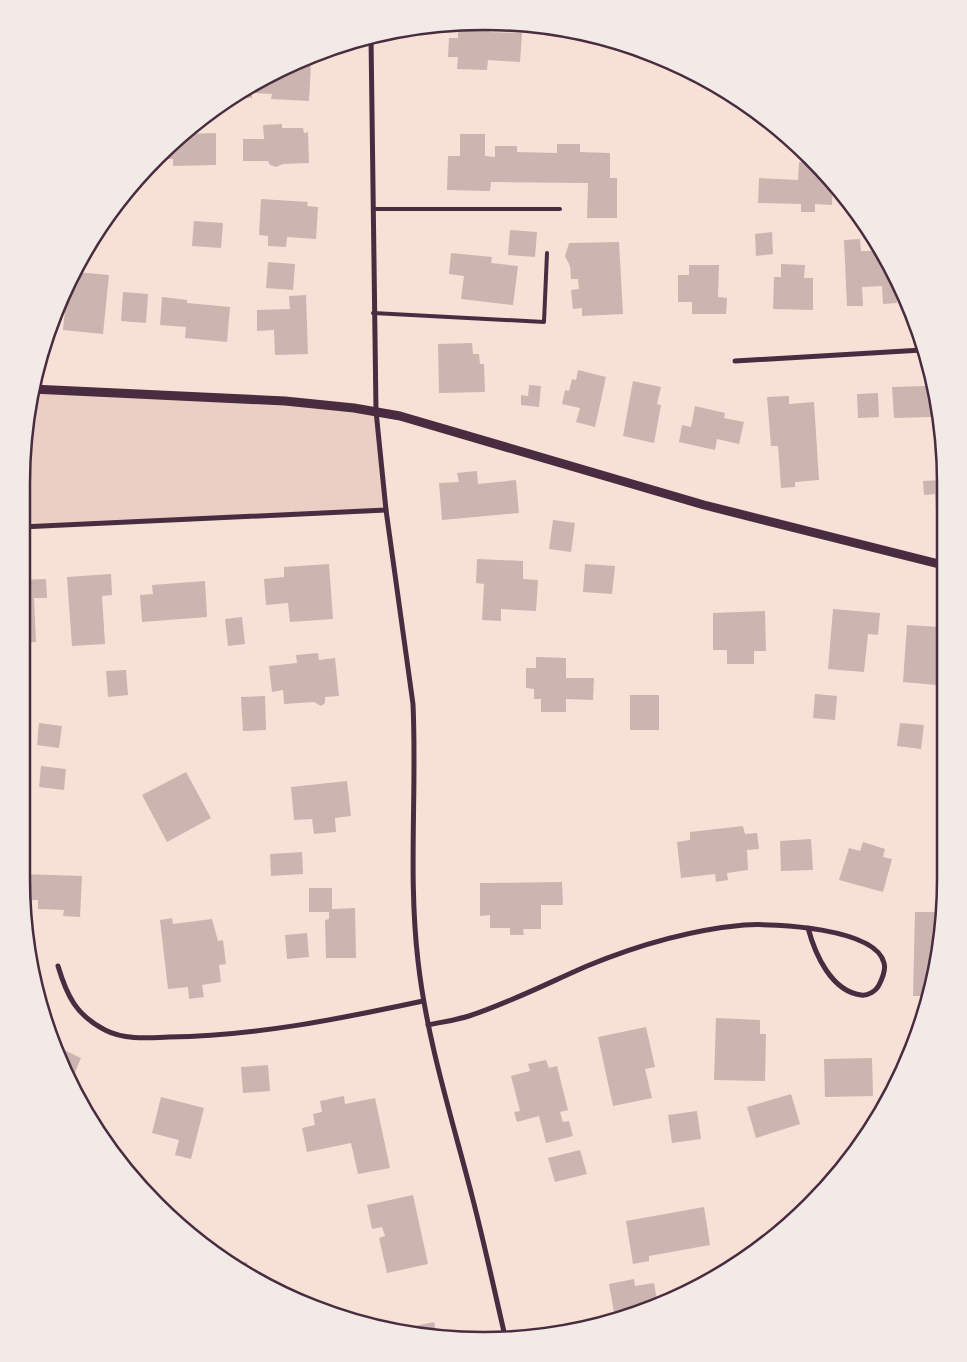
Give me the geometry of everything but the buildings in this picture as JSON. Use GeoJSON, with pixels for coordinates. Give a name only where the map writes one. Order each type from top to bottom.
{"type":"FeatureCollection","features":[{"type":"Feature","properties":{"kind":"street"},"geometry":{"type":"LineString","coordinates":[[371,44],[373,313],[376,411],[386,510],[413,704],[412,894],[418,961],[423,1001],[441,1083],[472,1194],[504,1331]]}},
{"type":"Feature","properties":{"kind":"street"},"geometry":{"type":"LineString","coordinates":[[735,361],[917,350]]}},
{"type":"Feature","properties":{"kind":"street"},"geometry":{"type":"LineString","coordinates":[[40,389],[285,402],[376,411],[448,429],[704,505],[937,563]]}},
{"type":"Feature","properties":{"kind":"street"},"geometry":{"type":"LineString","coordinates":[[30,527],[386,510]]}},
{"type":"Feature","properties":{"kind":"street"},"geometry":{"type":"LineString","coordinates":[[428,1024],[467,1017],[485,1011],[588,966],[664,938],[700,931],[752,925],[777,924],[808,928],[852,937],[867,943],[878,952],[884,963],[883,977],[878,989],[866,996],[851,994],[840,986],[820,960],[813,946],[808,928]]}},
{"type":"Feature","properties":{"kind":"street"},"geometry":{"type":"LineString","coordinates":[[58,966],[65,989],[75,1007],[89,1020],[107,1031],[126,1036],[190,1037],[239,1034],[330,1020],[423,1001]]}},
{"type":"Feature","properties":{"kind":"lane"},"geometry":{"type":"LineString","coordinates":[[373,209],[560,209]]}},
{"type":"Feature","properties":{"kind":"lane"},"geometry":{"type":"LineString","coordinates":[[373,313],[544,322],[547,253]]}},
{"type":"Feature","properties":{"kind":"shaded area"},"geometry":{"type":"Polygon","coordinates":[[[40,389],[285,401],[376,411],[386,510],[30,527],[31,454],[40,389]]]}}]}
